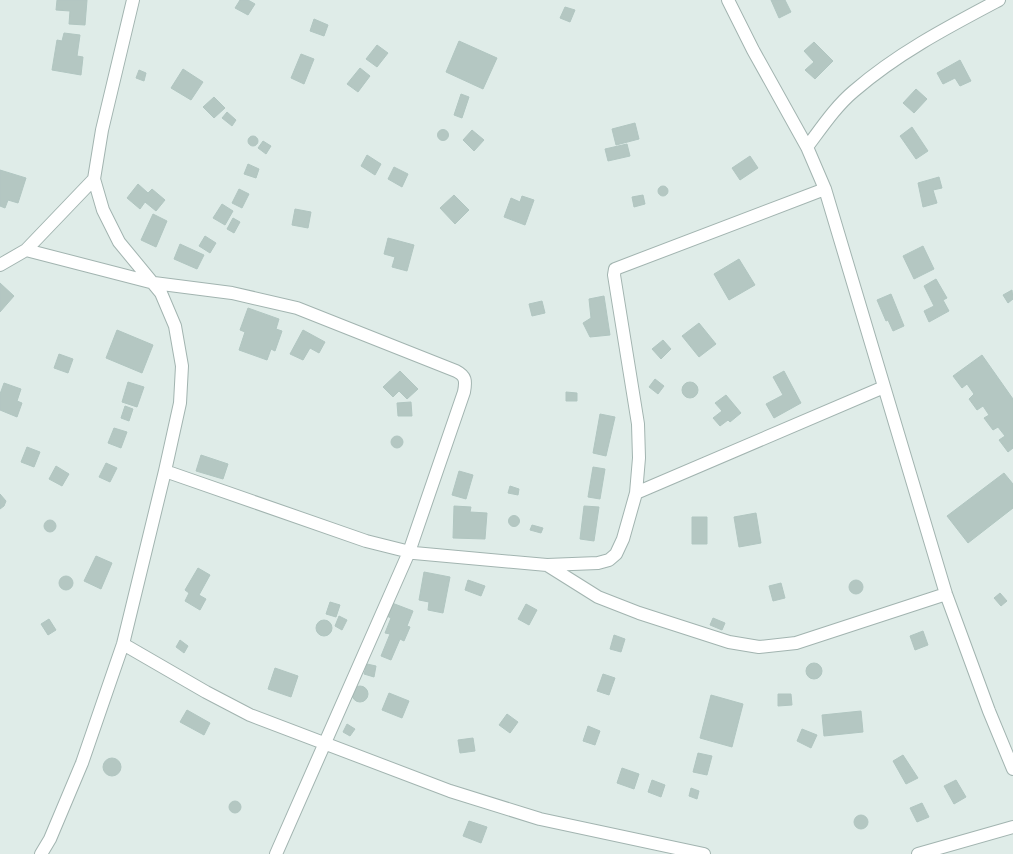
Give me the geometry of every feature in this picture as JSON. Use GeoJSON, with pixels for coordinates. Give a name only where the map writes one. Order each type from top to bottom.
{"type":"FeatureCollection","features":[{"type":"Feature","properties":{"kind":"street"},"geometry":{"type":"LineString","coordinates":[[41,854],[50,839],[82,763],[123,644],[165,471],[180,402],[182,366],[175,326],[161,293],[154,282],[120,242],[103,210],[94,179],[102,130],[133,0]]}},
{"type":"Feature","properties":{"kind":"street"},"geometry":{"type":"LineString","coordinates":[[728,0],[753,50],[807,147],[825,189],[946,594],[989,711],[1013,769]]}},
{"type":"Feature","properties":{"kind":"street"},"geometry":{"type":"LineString","coordinates":[[807,147],[827,120],[853,91],[884,67],[910,48],[999,0]]}},
{"type":"Feature","properties":{"kind":"street"},"geometry":{"type":"LineString","coordinates":[[0,265],[26,250],[94,179]]}},
{"type":"Feature","properties":{"kind":"street"},"geometry":{"type":"LineString","coordinates":[[165,471],[366,541],[408,552],[443,557],[547,565],[598,563],[610,560],[616,554],[623,539],[636,493],[639,458],[638,424],[614,275],[615,269],[825,189]]}},
{"type":"Feature","properties":{"kind":"street"},"geometry":{"type":"LineString","coordinates":[[26,250],[154,282],[232,293],[297,308],[463,374],[466,385],[464,392],[408,552],[276,854]]}},
{"type":"Feature","properties":{"kind":"street"},"geometry":{"type":"LineString","coordinates":[[636,493],[884,387]]}},
{"type":"Feature","properties":{"kind":"street"},"geometry":{"type":"LineString","coordinates":[[547,565],[598,597],[639,614],[728,642],[759,647],[796,643],[946,594]]}},
{"type":"Feature","properties":{"kind":"street"},"geometry":{"type":"LineString","coordinates":[[123,644],[206,692],[250,715],[450,791],[540,819],[704,854]]}},
{"type":"Feature","properties":{"kind":"street"},"geometry":{"type":"LineString","coordinates":[[918,854],[1013,827]]}},
{"type":"Feature","properties":{"kind":"building"},"geometry":{"type":"Polygon","coordinates":[[[57,0],[87,0],[85,25],[69,24],[70,11],[56,10],[57,0]]]}},
{"type":"Feature","properties":{"kind":"building"},"geometry":{"type":"Polygon","coordinates":[[[240,0],[248,0],[255,4],[248,15],[235,8],[240,0]]]}},
{"type":"Feature","properties":{"kind":"building"},"geometry":{"type":"Polygon","coordinates":[[[771,0],[785,0],[791,12],[779,18],[771,0]]]}},
{"type":"Feature","properties":{"kind":"building"},"geometry":{"type":"Polygon","coordinates":[[[565,7],[575,10],[570,22],[560,18],[565,7]]]}},
{"type":"Feature","properties":{"kind":"building"},"geometry":{"type":"Polygon","coordinates":[[[314,19],[328,25],[324,36],[310,31],[314,19]]]}},
{"type":"Feature","properties":{"kind":"building"},"geometry":{"type":"Polygon","coordinates":[[[64,33],[80,35],[77,56],[83,57],[81,75],[52,70],[57,40],[62,41],[64,33]]]}},
{"type":"Feature","properties":{"kind":"building"},"geometry":{"type":"Polygon","coordinates":[[[459,41],[497,58],[483,89],[446,72],[459,41]]]}},
{"type":"Feature","properties":{"kind":"building"},"geometry":{"type":"Polygon","coordinates":[[[814,42],[833,61],[815,79],[805,70],[814,62],[804,51],[814,42]]]}},
{"type":"Feature","properties":{"kind":"building"},"geometry":{"type":"Polygon","coordinates":[[[377,45],[388,53],[377,67],[366,59],[377,45]]]}},
{"type":"Feature","properties":{"kind":"building"},"geometry":{"type":"Polygon","coordinates":[[[301,54],[314,59],[304,84],[291,78],[301,54]]]}},
{"type":"Feature","properties":{"kind":"building"},"geometry":{"type":"Polygon","coordinates":[[[960,60],[971,81],[960,86],[955,78],[943,84],[937,73],[960,60]]]}},
{"type":"Feature","properties":{"kind":"building"},"geometry":{"type":"Polygon","coordinates":[[[360,68],[370,76],[358,92],[347,84],[360,68]]]}},
{"type":"Feature","properties":{"kind":"building"},"geometry":{"type":"Polygon","coordinates":[[[183,69],[203,82],[191,100],[171,88],[183,69]]]}},
{"type":"Feature","properties":{"kind":"building"},"geometry":{"type":"Polygon","coordinates":[[[139,70],[146,73],[144,81],[136,78],[139,70]]]}},
{"type":"Feature","properties":{"kind":"building"},"geometry":{"type":"Polygon","coordinates":[[[916,89],[927,99],[914,113],[903,103],[916,89]]]}},
{"type":"Feature","properties":{"kind":"building"},"geometry":{"type":"Polygon","coordinates":[[[461,94],[469,97],[462,118],[454,115],[461,94]]]}},
{"type":"Feature","properties":{"kind":"building"},"geometry":{"type":"Polygon","coordinates":[[[214,97],[225,108],[214,118],[203,107],[214,97]]]}},
{"type":"Feature","properties":{"kind":"building"},"geometry":{"type":"Polygon","coordinates":[[[227,112],[236,120],[232,126],[222,118],[227,112]]]}},
{"type":"Feature","properties":{"kind":"building"},"geometry":{"type":"Polygon","coordinates":[[[635,123],[639,139],[616,145],[612,129],[635,123]]]}},
{"type":"Feature","properties":{"kind":"building"},"geometry":{"type":"Polygon","coordinates":[[[912,127],[928,151],[916,159],[900,136],[912,127]]]}},
{"type":"Feature","properties":{"kind":"building"},"geometry":{"type":"Polygon","coordinates":[[[441,130],[445,130],[447,131],[447,139],[441,140],[438,137],[438,133],[441,130]]]}},
{"type":"Feature","properties":{"kind":"building"},"geometry":{"type":"Polygon","coordinates":[[[472,130],[484,140],[474,151],[463,140],[472,130]]]}},
{"type":"Feature","properties":{"kind":"building"},"geometry":{"type":"Polygon","coordinates":[[[251,136],[255,136],[257,137],[257,145],[251,146],[248,143],[248,139],[251,136]]]}},
{"type":"Feature","properties":{"kind":"building"},"geometry":{"type":"Polygon","coordinates":[[[263,141],[271,146],[266,154],[258,148],[263,141]]]}},
{"type":"Feature","properties":{"kind":"building"},"geometry":{"type":"Polygon","coordinates":[[[627,144],[630,156],[608,161],[605,149],[627,144]]]}},
{"type":"Feature","properties":{"kind":"building"},"geometry":{"type":"Polygon","coordinates":[[[367,155],[381,164],[375,175],[361,166],[367,155]]]}},
{"type":"Feature","properties":{"kind":"building"},"geometry":{"type":"Polygon","coordinates":[[[750,156],[758,168],[740,180],[732,168],[750,156]]]}},
{"type":"Feature","properties":{"kind":"building"},"geometry":{"type":"Polygon","coordinates":[[[248,164],[259,169],[256,178],[244,174],[248,164]]]}},
{"type":"Feature","properties":{"kind":"building"},"geometry":{"type":"Polygon","coordinates":[[[394,167],[408,174],[402,187],[388,179],[394,167]]]}},
{"type":"Feature","properties":{"kind":"building"},"geometry":{"type":"Polygon","coordinates":[[[0,170],[26,178],[18,203],[8,200],[5,208],[0,206],[0,170]]]}},
{"type":"Feature","properties":{"kind":"building"},"geometry":{"type":"Polygon","coordinates":[[[939,177],[942,188],[933,190],[937,203],[923,207],[918,183],[939,177]]]}},
{"type":"Feature","properties":{"kind":"building"},"geometry":{"type":"Polygon","coordinates":[[[138,184],[148,193],[152,189],[165,200],[156,211],[145,202],[140,209],[127,198],[138,184]]]}},
{"type":"Feature","properties":{"kind":"building"},"geometry":{"type":"Polygon","coordinates":[[[661,186],[665,186],[667,187],[667,195],[661,196],[658,193],[658,189],[661,186]]]}},
{"type":"Feature","properties":{"kind":"building"},"geometry":{"type":"Polygon","coordinates":[[[239,189],[249,194],[242,208],[232,203],[239,189]]]}},
{"type":"Feature","properties":{"kind":"building"},"geometry":{"type":"Polygon","coordinates":[[[454,195],[469,210],[455,224],[440,208],[454,195]]]}},
{"type":"Feature","properties":{"kind":"building"},"geometry":{"type":"Polygon","coordinates":[[[643,195],[645,204],[634,207],[632,197],[643,195]]]}},
{"type":"Feature","properties":{"kind":"building"},"geometry":{"type":"Polygon","coordinates":[[[522,196],[534,200],[525,225],[504,217],[511,198],[520,202],[522,196]]]}},
{"type":"Feature","properties":{"kind":"building"},"geometry":{"type":"Polygon","coordinates":[[[222,204],[233,211],[225,225],[213,218],[222,204]]]}},
{"type":"Feature","properties":{"kind":"building"},"geometry":{"type":"Polygon","coordinates":[[[295,209],[311,212],[308,228],[292,225],[295,209]]]}},
{"type":"Feature","properties":{"kind":"building"},"geometry":{"type":"Polygon","coordinates":[[[153,214],[167,221],[156,247],[141,240],[153,214]]]}},
{"type":"Feature","properties":{"kind":"building"},"geometry":{"type":"Polygon","coordinates":[[[233,218],[240,222],[234,233],[227,229],[233,218]]]}},
{"type":"Feature","properties":{"kind":"building"},"geometry":{"type":"Polygon","coordinates":[[[205,236],[216,243],[210,253],[199,246],[205,236]]]}},
{"type":"Feature","properties":{"kind":"building"},"geometry":{"type":"Polygon","coordinates":[[[388,238],[414,245],[407,271],[392,267],[395,257],[384,254],[388,238]]]}},
{"type":"Feature","properties":{"kind":"building"},"geometry":{"type":"Polygon","coordinates":[[[180,244],[204,255],[197,269],[174,259],[180,244]]]}},
{"type":"Feature","properties":{"kind":"building"},"geometry":{"type":"Polygon","coordinates":[[[923,246],[934,269],[914,279],[903,256],[923,246]]]}},
{"type":"Feature","properties":{"kind":"building"},"geometry":{"type":"Polygon","coordinates":[[[739,259],[755,285],[729,300],[714,274],[739,259]]]}},
{"type":"Feature","properties":{"kind":"building"},"geometry":{"type":"Polygon","coordinates":[[[936,279],[947,298],[943,300],[949,311],[929,322],[924,311],[934,306],[924,286],[936,279]]]}},
{"type":"Feature","properties":{"kind":"building"},"geometry":{"type":"Polygon","coordinates":[[[0,283],[14,296],[0,312],[0,283]]]}},
{"type":"Feature","properties":{"kind":"building"},"geometry":{"type":"Polygon","coordinates":[[[1012,290],[1013,299],[1008,303],[1003,295],[1012,290]]]}},
{"type":"Feature","properties":{"kind":"building"},"geometry":{"type":"Polygon","coordinates":[[[891,294],[904,326],[893,331],[888,320],[886,321],[877,300],[891,294]]]}},
{"type":"Feature","properties":{"kind":"building"},"geometry":{"type":"Polygon","coordinates":[[[604,296],[610,335],[590,337],[583,323],[591,318],[589,299],[604,296]]]}},
{"type":"Feature","properties":{"kind":"building"},"geometry":{"type":"Polygon","coordinates":[[[542,301],[545,313],[532,316],[529,304],[542,301]]]}},
{"type":"Feature","properties":{"kind":"building"},"geometry":{"type":"Polygon","coordinates":[[[248,308],[279,319],[276,329],[282,331],[275,351],[271,349],[267,360],[239,350],[245,332],[240,330],[248,308]]]}},
{"type":"Feature","properties":{"kind":"building"},"geometry":{"type":"Polygon","coordinates":[[[699,323],[716,344],[699,357],[682,336],[699,323]]]}},
{"type":"Feature","properties":{"kind":"building"},"geometry":{"type":"Polygon","coordinates":[[[117,330],[153,345],[142,373],[106,358],[117,330]]]}},
{"type":"Feature","properties":{"kind":"building"},"geometry":{"type":"Polygon","coordinates":[[[303,330],[325,342],[319,353],[310,348],[303,360],[290,354],[303,330]]]}},
{"type":"Feature","properties":{"kind":"building"},"geometry":{"type":"Polygon","coordinates":[[[663,340],[671,349],[661,359],[652,349],[663,340]]]}},
{"type":"Feature","properties":{"kind":"building"},"geometry":{"type":"Polygon","coordinates":[[[59,354],[73,359],[68,373],[54,368],[59,354]]]}},
{"type":"Feature","properties":{"kind":"building"},"geometry":{"type":"Polygon","coordinates":[[[982,355],[1013,399],[1013,448],[1008,452],[999,440],[1005,436],[998,427],[993,430],[984,418],[989,415],[983,406],[977,410],[969,399],[974,394],[967,384],[962,388],[953,376],[982,355]]]}},
{"type":"Feature","properties":{"kind":"building"},"geometry":{"type":"Polygon","coordinates":[[[400,371],[418,389],[407,399],[399,391],[393,397],[383,387],[400,371]]]}},
{"type":"Feature","properties":{"kind":"building"},"geometry":{"type":"Polygon","coordinates":[[[784,371],[801,403],[774,418],[766,404],[783,395],[773,377],[784,371]]]}},
{"type":"Feature","properties":{"kind":"building"},"geometry":{"type":"Polygon","coordinates":[[[655,379],[664,386],[658,394],[649,387],[655,379]]]}},
{"type":"Feature","properties":{"kind":"building"},"geometry":{"type":"Polygon","coordinates":[[[128,382],[144,387],[137,407],[122,402],[128,382]]]}},
{"type":"Feature","properties":{"kind":"building"},"geometry":{"type":"Polygon","coordinates":[[[690,382],[697,387],[698,390],[693,397],[690,398],[683,393],[682,390],[687,383],[690,382]]]}},
{"type":"Feature","properties":{"kind":"building"},"geometry":{"type":"Polygon","coordinates":[[[4,383],[21,389],[17,401],[22,403],[17,417],[0,410],[0,394],[4,383]]]}},
{"type":"Feature","properties":{"kind":"building"},"geometry":{"type":"Polygon","coordinates":[[[566,392],[577,393],[577,401],[566,401],[566,392]]]}},
{"type":"Feature","properties":{"kind":"building"},"geometry":{"type":"Polygon","coordinates":[[[726,395],[741,413],[730,422],[728,420],[720,426],[713,418],[722,411],[715,403],[726,395]]]}},
{"type":"Feature","properties":{"kind":"building"},"geometry":{"type":"Polygon","coordinates":[[[411,402],[412,416],[398,416],[397,403],[411,402]]]}},
{"type":"Feature","properties":{"kind":"building"},"geometry":{"type":"Polygon","coordinates":[[[125,406],[133,409],[129,421],[121,418],[125,406]]]}},
{"type":"Feature","properties":{"kind":"building"},"geometry":{"type":"Polygon","coordinates":[[[600,414],[615,417],[606,456],[593,453],[600,414]]]}},
{"type":"Feature","properties":{"kind":"building"},"geometry":{"type":"Polygon","coordinates":[[[114,428],[127,432],[121,448],[108,443],[114,428]]]}},
{"type":"Feature","properties":{"kind":"building"},"geometry":{"type":"Polygon","coordinates":[[[399,436],[402,437],[402,447],[395,448],[392,447],[391,440],[392,437],[399,436]]]}},
{"type":"Feature","properties":{"kind":"building"},"geometry":{"type":"Polygon","coordinates":[[[27,447],[40,452],[34,467],[21,462],[27,447]]]}},
{"type":"Feature","properties":{"kind":"building"},"geometry":{"type":"Polygon","coordinates":[[[201,455],[228,464],[223,479],[196,471],[201,455]]]}},
{"type":"Feature","properties":{"kind":"building"},"geometry":{"type":"Polygon","coordinates":[[[106,463],[117,468],[110,482],[99,477],[106,463]]]}},
{"type":"Feature","properties":{"kind":"building"},"geometry":{"type":"Polygon","coordinates":[[[56,466],[69,474],[62,486],[49,479],[56,466]]]}},
{"type":"Feature","properties":{"kind":"building"},"geometry":{"type":"Polygon","coordinates":[[[593,467],[605,469],[600,499],[588,497],[593,467]]]}},
{"type":"Feature","properties":{"kind":"building"},"geometry":{"type":"Polygon","coordinates":[[[459,471],[473,475],[466,499],[452,495],[459,471]]]}},
{"type":"Feature","properties":{"kind":"building"},"geometry":{"type":"Polygon","coordinates":[[[1004,473],[1013,484],[1013,508],[968,543],[947,516],[1004,473]]]}},
{"type":"Feature","properties":{"kind":"building"},"geometry":{"type":"Polygon","coordinates":[[[510,486],[519,489],[518,495],[508,493],[510,486]]]}},
{"type":"Feature","properties":{"kind":"building"},"geometry":{"type":"Polygon","coordinates":[[[0,494],[6,501],[4,506],[0,509],[0,494]]]}},
{"type":"Feature","properties":{"kind":"building"},"geometry":{"type":"Polygon","coordinates":[[[454,506],[471,507],[470,512],[487,513],[485,539],[453,538],[454,506]]]}},
{"type":"Feature","properties":{"kind":"building"},"geometry":{"type":"Polygon","coordinates":[[[584,506],[599,507],[594,541],[580,539],[584,506]]]}},
{"type":"Feature","properties":{"kind":"building"},"geometry":{"type":"Polygon","coordinates":[[[756,513],[761,543],[739,547],[734,517],[756,513]]]}},
{"type":"Feature","properties":{"kind":"building"},"geometry":{"type":"Polygon","coordinates":[[[514,515],[518,517],[520,521],[518,525],[514,527],[510,525],[508,521],[510,517],[514,515]]]}},
{"type":"Feature","properties":{"kind":"building"},"geometry":{"type":"Polygon","coordinates":[[[692,517],[707,517],[707,544],[692,544],[692,517]]]}},
{"type":"Feature","properties":{"kind":"building"},"geometry":{"type":"Polygon","coordinates":[[[50,520],[54,522],[56,526],[54,530],[50,532],[46,530],[44,526],[46,522],[50,520]]]}},
{"type":"Feature","properties":{"kind":"building"},"geometry":{"type":"Polygon","coordinates":[[[532,525],[543,528],[541,533],[530,530],[532,525]]]}},
{"type":"Feature","properties":{"kind":"building"},"geometry":{"type":"Polygon","coordinates":[[[96,556],[112,563],[101,589],[84,581],[96,556]]]}},
{"type":"Feature","properties":{"kind":"building"},"geometry":{"type":"Polygon","coordinates":[[[198,568],[210,575],[199,595],[206,599],[200,610],[185,601],[189,593],[185,590],[198,568]]]}},
{"type":"Feature","properties":{"kind":"building"},"geometry":{"type":"Polygon","coordinates":[[[424,572],[450,577],[443,613],[428,610],[429,602],[419,600],[424,572]]]}},
{"type":"Feature","properties":{"kind":"building"},"geometry":{"type":"Polygon","coordinates":[[[66,576],[71,578],[73,583],[71,588],[66,590],[61,588],[59,583],[61,578],[66,576]]]}},
{"type":"Feature","properties":{"kind":"building"},"geometry":{"type":"Polygon","coordinates":[[[468,580],[485,586],[481,596],[465,590],[468,580]]]}},
{"type":"Feature","properties":{"kind":"building"},"geometry":{"type":"Polygon","coordinates":[[[853,580],[859,580],[863,584],[863,590],[859,594],[853,594],[849,590],[849,584],[853,580]]]}},
{"type":"Feature","properties":{"kind":"building"},"geometry":{"type":"Polygon","coordinates":[[[781,583],[785,598],[773,601],[769,586],[781,583]]]}},
{"type":"Feature","properties":{"kind":"building"},"geometry":{"type":"Polygon","coordinates":[[[1000,593],[1007,601],[1001,606],[994,598],[1000,593]]]}},
{"type":"Feature","properties":{"kind":"building"},"geometry":{"type":"Polygon","coordinates":[[[330,602],[340,605],[336,617],[326,614],[330,602]]]}},
{"type":"Feature","properties":{"kind":"building"},"geometry":{"type":"Polygon","coordinates":[[[392,603],[413,611],[407,626],[410,627],[404,641],[400,639],[391,660],[381,656],[390,634],[385,633],[391,618],[387,616],[392,603]]]}},
{"type":"Feature","properties":{"kind":"building"},"geometry":{"type":"Polygon","coordinates":[[[526,604],[537,610],[529,625],[518,619],[526,604]]]}},
{"type":"Feature","properties":{"kind":"building"},"geometry":{"type":"Polygon","coordinates":[[[339,616],[347,620],[342,630],[335,626],[339,616]]]}},
{"type":"Feature","properties":{"kind":"building"},"geometry":{"type":"Polygon","coordinates":[[[713,618],[725,623],[722,630],[710,625],[713,618]]]}},
{"type":"Feature","properties":{"kind":"building"},"geometry":{"type":"Polygon","coordinates":[[[49,619],[56,630],[48,635],[41,624],[49,619]]]}},
{"type":"Feature","properties":{"kind":"building"},"geometry":{"type":"Polygon","coordinates":[[[324,620],[330,622],[332,628],[330,634],[324,636],[318,634],[316,628],[318,622],[324,620]]]}},
{"type":"Feature","properties":{"kind":"building"},"geometry":{"type":"Polygon","coordinates":[[[923,631],[928,645],[915,650],[910,636],[923,631]]]}},
{"type":"Feature","properties":{"kind":"building"},"geometry":{"type":"Polygon","coordinates":[[[614,635],[625,639],[621,652],[610,649],[614,635]]]}},
{"type":"Feature","properties":{"kind":"building"},"geometry":{"type":"Polygon","coordinates":[[[180,640],[188,646],[184,653],[176,647],[180,640]]]}},
{"type":"Feature","properties":{"kind":"building"},"geometry":{"type":"Polygon","coordinates":[[[811,663],[817,663],[822,668],[820,677],[817,679],[811,679],[806,674],[806,668],[811,663]]]}},
{"type":"Feature","properties":{"kind":"building"},"geometry":{"type":"Polygon","coordinates":[[[367,664],[376,666],[374,677],[364,674],[367,664]]]}},
{"type":"Feature","properties":{"kind":"building"},"geometry":{"type":"Polygon","coordinates":[[[275,668],[298,676],[291,697],[268,689],[275,668]]]}},
{"type":"Feature","properties":{"kind":"building"},"geometry":{"type":"Polygon","coordinates":[[[603,674],[615,678],[609,695],[597,691],[603,674]]]}},
{"type":"Feature","properties":{"kind":"building"},"geometry":{"type":"Polygon","coordinates":[[[360,686],[366,688],[368,694],[366,700],[360,702],[354,700],[352,694],[354,688],[360,686]]]}},
{"type":"Feature","properties":{"kind":"building"},"geometry":{"type":"Polygon","coordinates":[[[389,693],[409,701],[402,718],[382,710],[389,693]]]}},
{"type":"Feature","properties":{"kind":"building"},"geometry":{"type":"Polygon","coordinates":[[[778,694],[791,694],[792,705],[778,706],[778,694]]]}},
{"type":"Feature","properties":{"kind":"building"},"geometry":{"type":"Polygon","coordinates":[[[711,695],[743,704],[732,747],[700,738],[711,695]]]}},
{"type":"Feature","properties":{"kind":"building"},"geometry":{"type":"Polygon","coordinates":[[[187,710],[210,723],[204,735],[180,722],[187,710]]]}},
{"type":"Feature","properties":{"kind":"building"},"geometry":{"type":"Polygon","coordinates":[[[861,711],[863,732],[824,736],[822,715],[861,711]]]}},
{"type":"Feature","properties":{"kind":"building"},"geometry":{"type":"Polygon","coordinates":[[[507,714],[518,722],[510,733],[499,725],[507,714]]]}},
{"type":"Feature","properties":{"kind":"building"},"geometry":{"type":"Polygon","coordinates":[[[347,724],[355,729],[350,736],[343,732],[347,724]]]}},
{"type":"Feature","properties":{"kind":"building"},"geometry":{"type":"Polygon","coordinates":[[[588,726],[600,731],[595,745],[583,741],[588,726]]]}},
{"type":"Feature","properties":{"kind":"building"},"geometry":{"type":"Polygon","coordinates":[[[802,729],[817,735],[811,748],[797,741],[802,729]]]}},
{"type":"Feature","properties":{"kind":"building"},"geometry":{"type":"Polygon","coordinates":[[[473,738],[475,751],[460,753],[458,740],[473,738]]]}},
{"type":"Feature","properties":{"kind":"building"},"geometry":{"type":"Polygon","coordinates":[[[698,753],[712,756],[707,775],[693,772],[698,753]]]}},
{"type":"Feature","properties":{"kind":"building"},"geometry":{"type":"Polygon","coordinates":[[[903,755],[918,778],[906,784],[893,761],[903,755]]]}},
{"type":"Feature","properties":{"kind":"building"},"geometry":{"type":"Polygon","coordinates":[[[112,758],[116,759],[120,763],[120,771],[116,775],[112,776],[108,775],[104,771],[103,767],[104,763],[108,759],[112,758]]]}},
{"type":"Feature","properties":{"kind":"building"},"geometry":{"type":"Polygon","coordinates":[[[622,768],[639,774],[634,789],[617,783],[622,768]]]}},
{"type":"Feature","properties":{"kind":"building"},"geometry":{"type":"Polygon","coordinates":[[[652,780],[665,785],[661,797],[648,792],[652,780]]]}},
{"type":"Feature","properties":{"kind":"building"},"geometry":{"type":"Polygon","coordinates":[[[956,780],[966,797],[954,804],[944,786],[956,780]]]}},
{"type":"Feature","properties":{"kind":"building"},"geometry":{"type":"Polygon","coordinates":[[[691,788],[699,791],[697,799],[689,796],[691,788]]]}},
{"type":"Feature","properties":{"kind":"building"},"geometry":{"type":"Polygon","coordinates":[[[235,801],[239,803],[241,807],[239,811],[235,813],[231,811],[229,807],[231,803],[235,801]]]}},
{"type":"Feature","properties":{"kind":"building"},"geometry":{"type":"Polygon","coordinates":[[[922,803],[929,817],[917,822],[910,808],[922,803]]]}},
{"type":"Feature","properties":{"kind":"building"},"geometry":{"type":"Polygon","coordinates":[[[858,815],[864,815],[868,819],[868,825],[864,829],[858,829],[854,825],[854,819],[858,815]]]}},
{"type":"Feature","properties":{"kind":"building"},"geometry":{"type":"Polygon","coordinates":[[[469,821],[487,827],[481,843],[463,836],[469,821]]]}}]}
